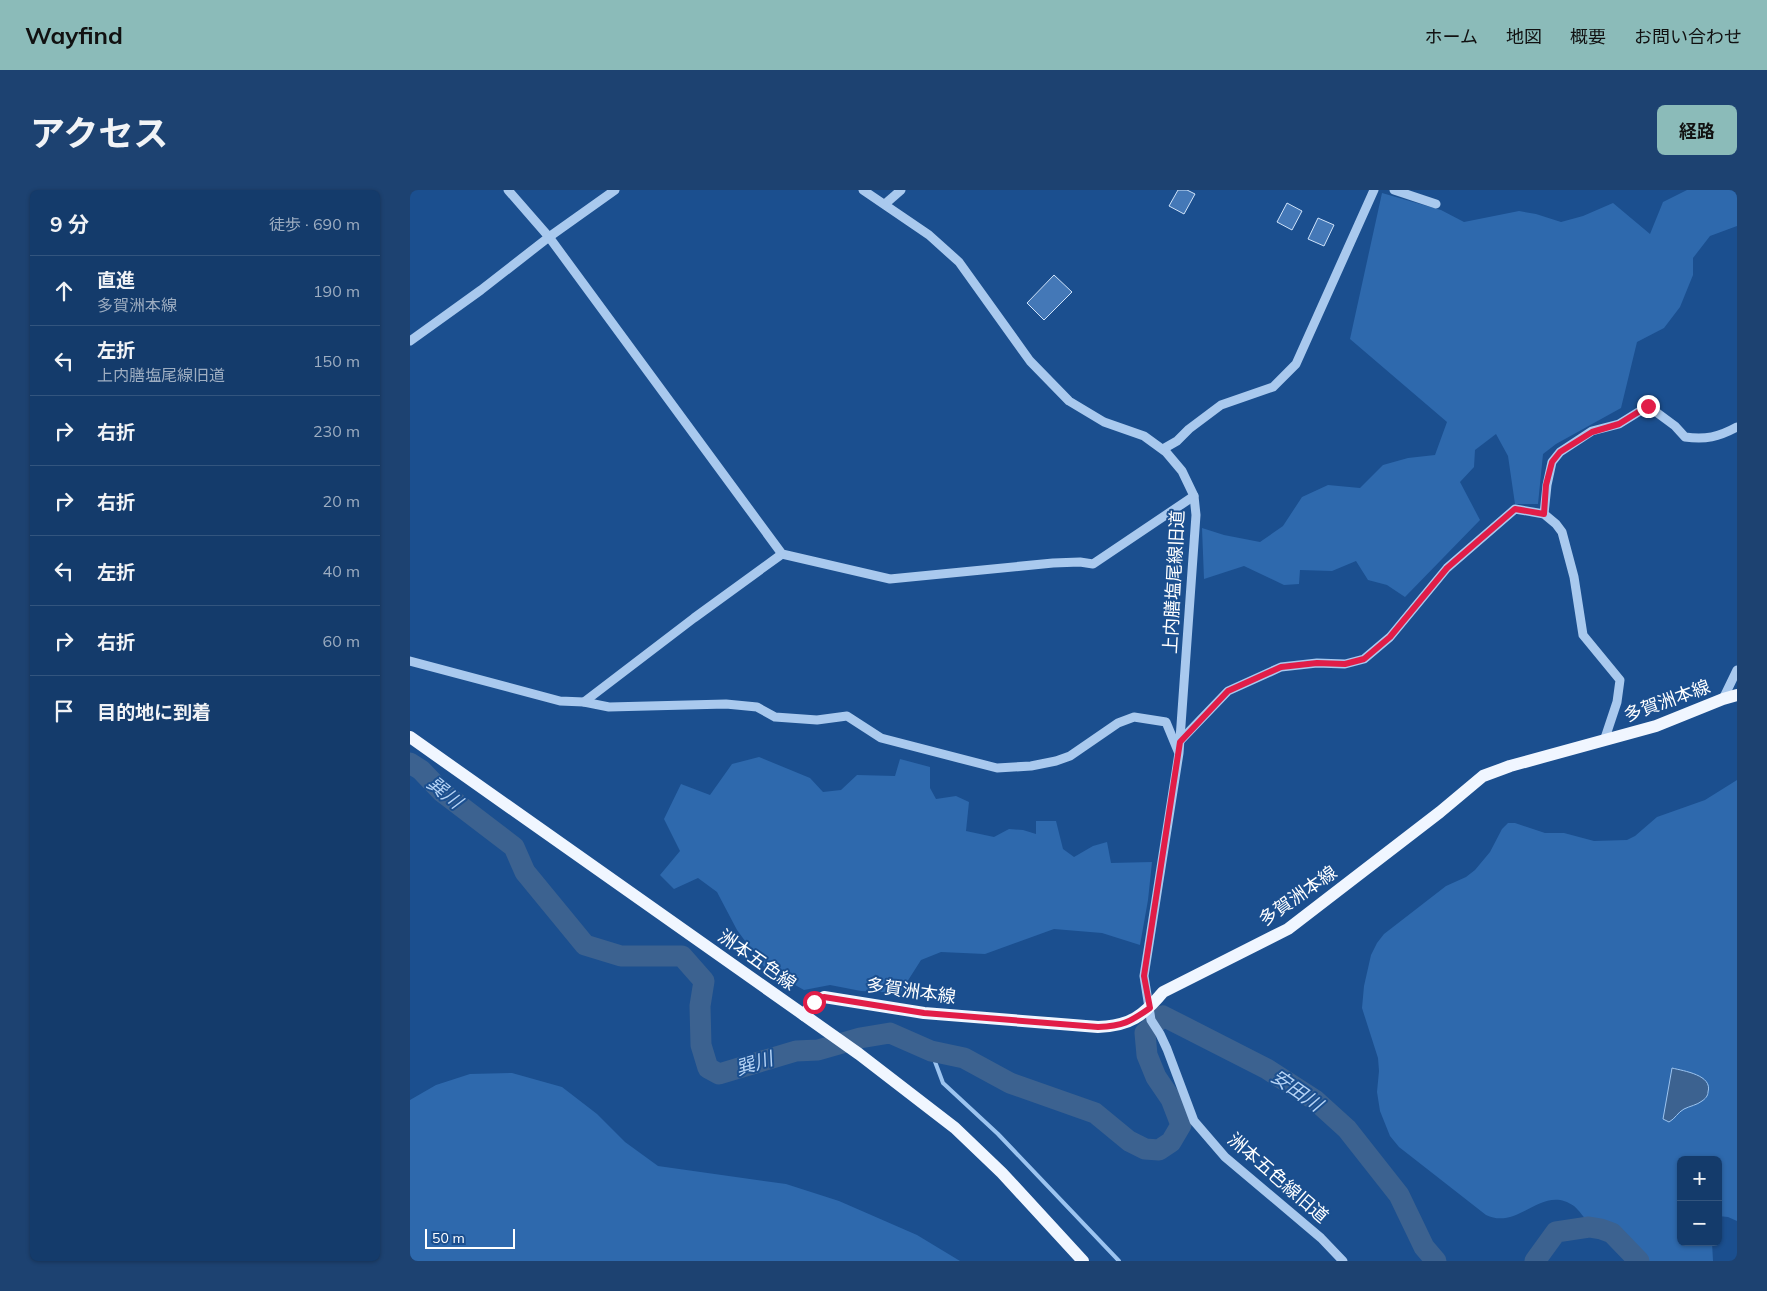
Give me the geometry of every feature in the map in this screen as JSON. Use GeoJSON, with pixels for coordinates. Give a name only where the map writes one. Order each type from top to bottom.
{"type":"FeatureCollection","features":[{"type":"Feature","properties":{"kind":"main road","name":"多賀洲本線"},"geometry":{"type":"LineString","coordinates":[[804,1015],[814,1002],[824,997],[924,1013],[1098,1027],[1117,1026],[1150,1014],[1163,992],[1288,929],[1440,812],[1483,776],[1510,766],[1656,726],[1737,695]]}},
{"type":"Feature","properties":{"kind":"main road","name":"洲本五色線"},"geometry":{"type":"LineString","coordinates":[[410,737],[859,1054],[955,1128],[1002,1173],[1083,1261]]}},
{"type":"Feature","properties":{"kind":"street"},"geometry":{"type":"LineString","coordinates":[[508,190],[549,237],[782,554],[890,579],[1053,563],[1080,562],[1094,564],[1194,496]]}},
{"type":"Feature","properties":{"kind":"street"},"geometry":{"type":"LineString","coordinates":[[410,341],[481,290],[549,237],[616,190]]}},
{"type":"Feature","properties":{"kind":"street","name":"上内膳塩尾線旧道"},"geometry":{"type":"LineString","coordinates":[[863,190],[929,235],[959,262],[1030,360],[1060,394],[1080,410],[1104,422],[1144,436],[1163,449],[1182,471],[1194,496],[1196,515],[1179,753],[1144,976],[1150,1014]]}},
{"type":"Feature","properties":{"kind":"street"},"geometry":{"type":"LineString","coordinates":[[885,204],[901,190]]}},
{"type":"Feature","properties":{"kind":"street"},"geometry":{"type":"LineString","coordinates":[[1163,449],[1177,441],[1189,429],[1221,406],[1273,387],[1296,364],[1374,190]]}},
{"type":"Feature","properties":{"kind":"street"},"geometry":{"type":"LineString","coordinates":[[1394,190],[1436,204]]}},
{"type":"Feature","properties":{"kind":"street"},"geometry":{"type":"LineString","coordinates":[[1544,514],[1546,485],[1552,462],[1560,452],[1592,432],[1619,424],[1648,406],[1675,426],[1685,437],[1699,439],[1722,435],[1737,427]]}},
{"type":"Feature","properties":{"kind":"street"},"geometry":{"type":"LineString","coordinates":[[1180,742],[1228,691],[1272,671],[1287,666],[1317,663],[1345,664],[1364,659],[1390,637],[1447,568],[1515,509],[1544,514],[1562,532],[1574,577],[1583,635],[1620,680],[1617,702],[1604,741]]}},
{"type":"Feature","properties":{"kind":"street"},"geometry":{"type":"LineString","coordinates":[[584,702],[782,554]]}},
{"type":"Feature","properties":{"kind":"street"},"geometry":{"type":"LineString","coordinates":[[410,661],[560,701],[584,702],[609,707],[726,704],[757,708],[776,717],[817,720],[847,716],[881,738],[997,768],[1031,766],[1070,756],[1118,723],[1134,717],[1166,722],[1179,753]]}},
{"type":"Feature","properties":{"kind":"street"},"geometry":{"type":"LineString","coordinates":[[1723,699],[1737,670]]}},
{"type":"Feature","properties":{"kind":"street","name":"洲本五色線旧道"},"geometry":{"type":"LineString","coordinates":[[1150,1014],[1160,1034],[1194,1121],[1225,1157],[1320,1238],[1343,1261]]}},
{"type":"Feature","properties":{"kind":"shaded area"},"geometry":{"type":"Polygon","coordinates":[[[1687,190],[1737,190],[1737,226],[1710,236],[1693,258],[1693,275],[1680,307],[1664,328],[1637,342],[1621,408],[1556,444],[1543,454],[1538,504],[1515,504],[1508,456],[1496,434],[1475,450],[1474,467],[1460,482],[1480,520],[1405,597],[1387,585],[1368,580],[1356,561],[1332,571],[1300,570],[1299,584],[1284,585],[1244,566],[1204,579],[1202,528],[1224,535],[1260,542],[1283,526],[1302,497],[1328,485],[1360,488],[1383,465],[1408,458],[1435,455],[1447,422],[1350,339],[1382,193],[1441,210],[1464,222],[1519,211],[1561,222],[1583,216],[1613,203],[1650,234],[1663,202],[1687,190]]]}},
{"type":"Feature","properties":{"kind":"shaded area"},"geometry":{"type":"Polygon","coordinates":[[[759,757],[810,778],[823,792],[841,790],[857,775],[895,776],[900,759],[930,767],[930,788],[936,799],[956,796],[969,802],[966,831],[994,837],[1009,829],[1023,830],[1036,834],[1036,821],[1056,821],[1063,849],[1074,857],[1093,846],[1107,842],[1111,863],[1152,862],[1140,945],[1102,933],[1054,929],[985,954],[941,952],[921,960],[900,993],[861,991],[830,985],[804,990],[765,968],[737,930],[717,892],[698,878],[674,889],[660,875],[680,851],[664,819],[681,784],[710,795],[732,764],[759,757]]]}},
{"type":"Feature","properties":{"kind":"shaded area"},"geometry":{"type":"Polygon","coordinates":[[[1737,780],[1737,1221],[1722,1216],[1722,1156],[1677,1156],[1677,1246],[1712,1246],[1713,1261],[1645,1261],[1614,1230],[1601,1224],[1589,1223],[1574,1206],[1562,1200],[1551,1200],[1541,1203],[1509,1217],[1498,1218],[1486,1215],[1399,1147],[1390,1136],[1380,1111],[1377,1092],[1378,1058],[1362,1008],[1364,986],[1371,955],[1377,943],[1384,934],[1446,886],[1466,877],[1475,870],[1490,852],[1502,829],[1508,823],[1515,823],[1545,833],[1564,833],[1594,841],[1627,840],[1635,836],[1657,817],[1705,800],[1737,780]]]}},
{"type":"Feature","properties":{"kind":"shaded area"},"geometry":{"type":"Polygon","coordinates":[[[1672,1068],[1690,1072],[1702,1078],[1708,1086],[1707,1095],[1704,1099],[1698,1104],[1682,1110],[1669,1122],[1663,1119],[1672,1068]]]}},
{"type":"Feature","properties":{"kind":"shaded area"},"geometry":{"type":"Polygon","coordinates":[[[512,1073],[562,1087],[597,1114],[625,1142],[658,1166],[786,1184],[839,1201],[917,1235],[960,1261],[410,1261],[410,1100],[436,1085],[470,1074],[512,1073]]]}},
{"type":"Feature","properties":{"kind":"building"},"geometry":{"type":"Polygon","coordinates":[[[1178,190],[1187,190],[1195,194],[1184,214],[1169,206],[1178,190]]]}},
{"type":"Feature","properties":{"kind":"building"},"geometry":{"type":"Polygon","coordinates":[[[1287,203],[1302,211],[1292,230],[1277,222],[1287,203]]]}},
{"type":"Feature","properties":{"kind":"building"},"geometry":{"type":"Polygon","coordinates":[[[1318,218],[1334,225],[1324,246],[1308,239],[1318,218]]]}},
{"type":"Feature","properties":{"kind":"building"},"geometry":{"type":"Polygon","coordinates":[[[1054,275],[1072,292],[1044,320],[1027,303],[1054,275]]]}},
{"type":"Feature","properties":{"kind":"waterway","name":"巽川"},"geometry":{"type":"LineString","coordinates":[[410,763],[421,770],[442,792],[514,847],[525,872],[585,945],[621,956],[682,956],[704,981],[700,1006],[701,1045],[708,1068],[719,1074],[796,1051],[818,1050],[860,1038],[890,1033],[931,1051],[964,1058],[1010,1083],[1095,1113],[1129,1141],[1145,1149],[1159,1150],[1171,1142],[1181,1125],[1171,1099],[1156,1077],[1147,1055],[1145,1033],[1163,1016],[1267,1069],[1315,1100],[1347,1129],[1399,1195],[1424,1247],[1436,1261]]}},
{"type":"Feature","properties":{"kind":"waterway"},"geometry":{"type":"LineString","coordinates":[[931,1051],[943,1083],[998,1134],[1119,1261]]}},
{"type":"Feature","properties":{"kind":"waterway","name":"安田川"},"geometry":{"type":"LineString","coordinates":[[1535,1261],[1556,1232],[1589,1227],[1612,1233],[1639,1261]]}},
{"type":"Feature","properties":{"kind":"route"},"geometry":{"type":"LineString","coordinates":[[814,1002],[824,997],[924,1013],[1098,1027],[1117,1026],[1136,1018],[1150,1008],[1144,976],[1180,742],[1228,691],[1281,667],[1317,663],[1345,664],[1364,659],[1390,637],[1447,568],[1515,509],[1544,514],[1546,485],[1552,462],[1560,452],[1592,432],[1619,424],[1648,406]]}}]}
